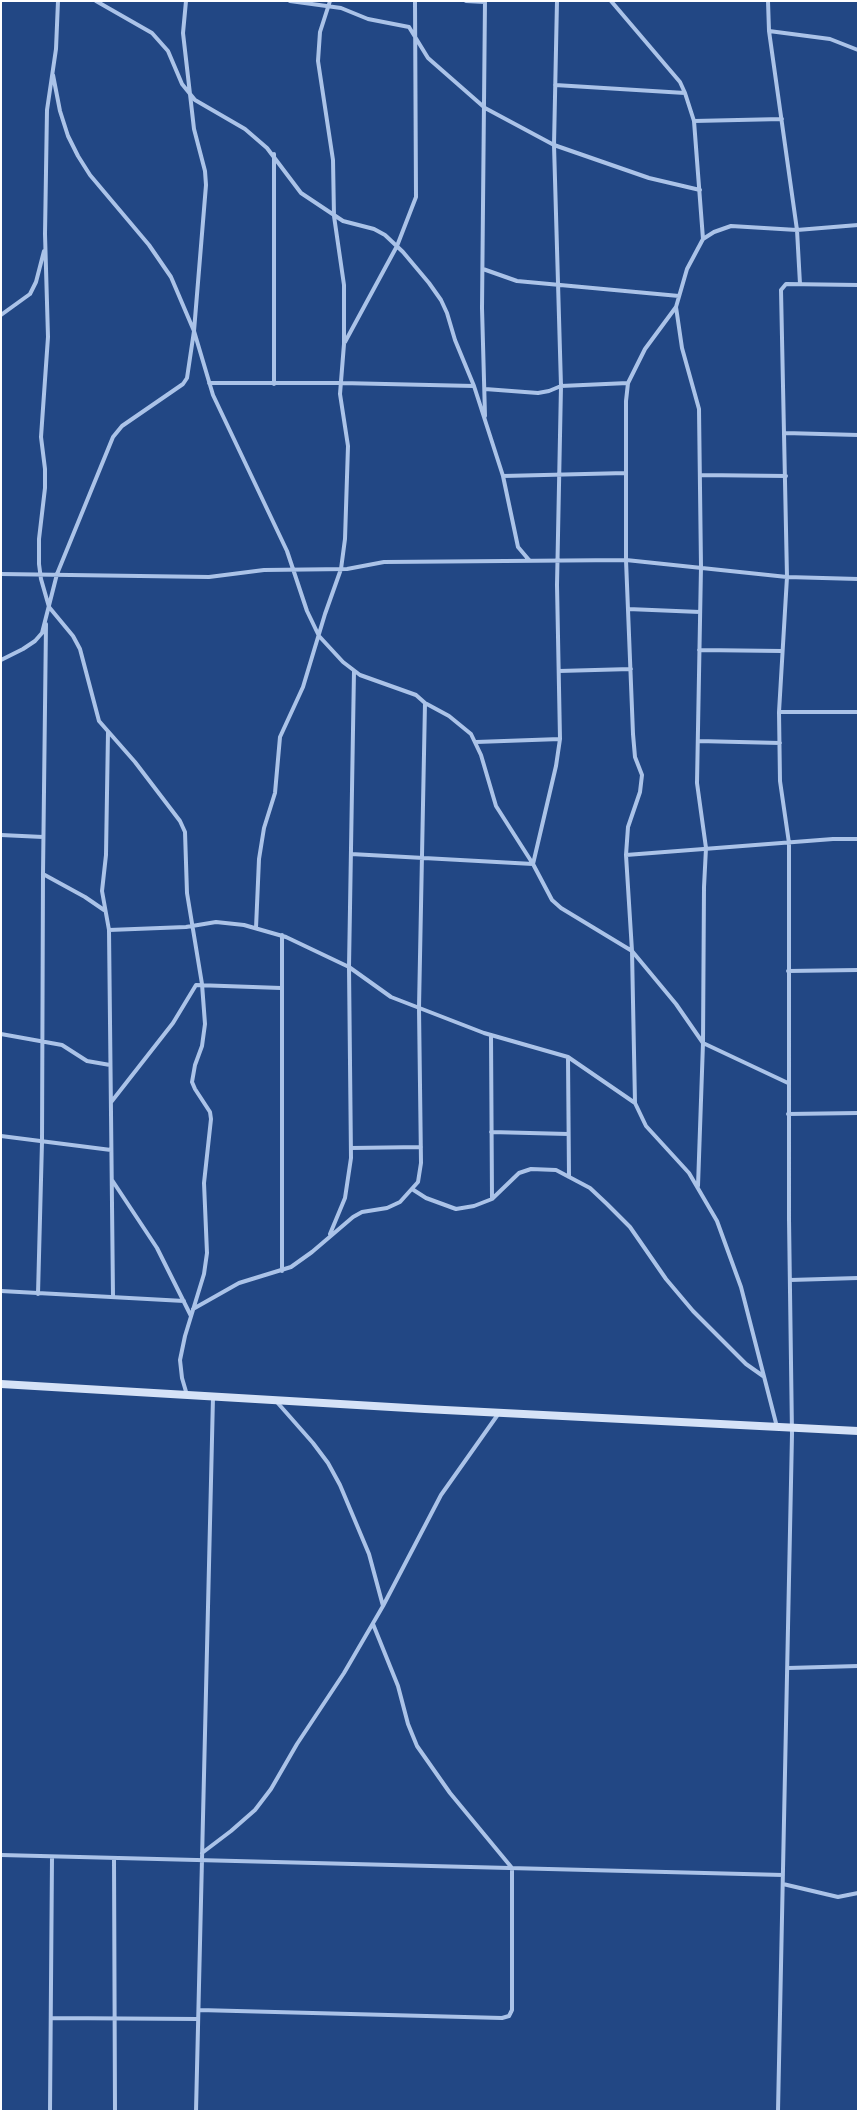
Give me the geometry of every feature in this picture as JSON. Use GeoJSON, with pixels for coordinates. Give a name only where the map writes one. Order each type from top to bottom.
{"type":"FeatureCollection","features":[{"type":"Feature","properties":{"kind":"street"},"geometry":{"type":"LineString","coordinates":[[58,1],[58,28],[47,110],[45,247],[48,337],[41,437],[45,482],[39,539],[40,574],[49,607],[73,636],[80,649],[96,715],[108,732],[135,762],[184,826],[187,846],[187,893],[205,1011],[204,1034],[194,1069],[192,1082],[210,1112],[211,1119],[204,1183],[207,1253],[204,1274],[191,1316],[180,1360],[182,1378],[187,1395]]}},
{"type":"Feature","properties":{"kind":"street"},"geometry":{"type":"LineString","coordinates":[[96,1],[141,26],[160,42],[168,51],[182,84],[191,95],[204,106],[245,129],[274,154],[301,193],[343,221],[374,229],[397,246],[441,300],[474,386],[503,476],[518,547],[529,560]]}},
{"type":"Feature","properties":{"kind":"street"},"geometry":{"type":"LineString","coordinates":[[1,660],[35,641],[42,633],[57,574],[113,437],[122,426],[183,384],[187,378],[194,331],[206,185],[205,171],[194,129],[183,33],[186,1]]}},
{"type":"Feature","properties":{"kind":"street"},"geometry":{"type":"LineString","coordinates":[[290,1],[349,10],[380,22],[403,25],[412,30],[428,58],[485,108],[554,145],[649,178],[700,190]]}},
{"type":"Feature","properties":{"kind":"street"},"geometry":{"type":"LineString","coordinates":[[256,928],[259,859],[264,828],[275,793],[280,737],[303,687],[341,569],[345,539],[348,446],[342,407],[341,383],[344,344],[343,267],[334,216],[333,160],[318,61],[320,32],[330,1]]}},
{"type":"Feature","properties":{"kind":"street"},"geometry":{"type":"LineString","coordinates":[[344,344],[397,246],[416,197],[415,1]]}},
{"type":"Feature","properties":{"kind":"street"},"geometry":{"type":"LineString","coordinates":[[466,1],[485,1],[482,308],[485,420]]}},
{"type":"Feature","properties":{"kind":"street"},"geometry":{"type":"LineString","coordinates":[[533,864],[556,766],[560,739],[558,560],[561,386],[554,145],[557,1]]}},
{"type":"Feature","properties":{"kind":"street"},"geometry":{"type":"LineString","coordinates":[[611,1],[680,82],[685,93],[694,121],[704,239]]}},
{"type":"Feature","properties":{"kind":"street"},"geometry":{"type":"LineString","coordinates":[[768,1],[769,31],[797,230],[800,284]]}},
{"type":"Feature","properties":{"kind":"street"},"geometry":{"type":"LineString","coordinates":[[769,31],[830,39],[858,50]]}},
{"type":"Feature","properties":{"kind":"street"},"geometry":{"type":"LineString","coordinates":[[53,73],[60,111],[68,136],[78,156],[90,175],[163,263],[194,331],[209,383],[287,551],[307,611],[319,636],[343,662],[360,675],[380,684],[416,695],[426,703],[462,725],[476,742],[496,806],[533,864],[552,900],[561,908],[632,951],[676,1004],[703,1043],[788,1083]]}},
{"type":"Feature","properties":{"kind":"street"},"geometry":{"type":"LineString","coordinates":[[556,85],[685,93]]}},
{"type":"Feature","properties":{"kind":"street"},"geometry":{"type":"LineString","coordinates":[[694,121],[782,120]]}},
{"type":"Feature","properties":{"kind":"street"},"geometry":{"type":"LineString","coordinates":[[274,154],[274,384]]}},
{"type":"Feature","properties":{"kind":"street"},"geometry":{"type":"LineString","coordinates":[[778,1426],[741,1287],[717,1221],[698,1186],[689,1173],[646,1126],[635,1103],[632,951],[626,855],[628,828],[640,792],[642,775],[635,757],[628,609],[626,560],[626,401],[628,382],[644,349],[676,307],[687,268],[704,239],[721,228],[731,226],[797,230],[858,225]]}},
{"type":"Feature","properties":{"kind":"street"},"geometry":{"type":"LineString","coordinates":[[1,315],[30,294],[36,282],[45,247]]}},
{"type":"Feature","properties":{"kind":"street"},"geometry":{"type":"LineString","coordinates":[[483,269],[517,281],[679,296]]}},
{"type":"Feature","properties":{"kind":"street"},"geometry":{"type":"LineString","coordinates":[[778,2111],[792,1427],[788,1114],[789,843],[780,781],[779,712],[787,577],[781,290],[786,284],[858,285]]}},
{"type":"Feature","properties":{"kind":"street"},"geometry":{"type":"LineString","coordinates":[[676,307],[682,348],[699,409],[701,567],[697,783],[706,848],[704,887],[703,1043],[698,1186]]}},
{"type":"Feature","properties":{"kind":"street"},"geometry":{"type":"LineString","coordinates":[[485,389],[538,393],[561,386],[628,382]]}},
{"type":"Feature","properties":{"kind":"street"},"geometry":{"type":"LineString","coordinates":[[209,383],[341,383],[474,386]]}},
{"type":"Feature","properties":{"kind":"street"},"geometry":{"type":"LineString","coordinates":[[785,433],[858,435]]}},
{"type":"Feature","properties":{"kind":"street"},"geometry":{"type":"LineString","coordinates":[[503,476],[626,473]]}},
{"type":"Feature","properties":{"kind":"street"},"geometry":{"type":"LineString","coordinates":[[700,475],[786,476]]}},
{"type":"Feature","properties":{"kind":"street"},"geometry":{"type":"LineString","coordinates":[[1,574],[209,577],[264,570],[341,569],[384,562],[626,560],[787,577],[858,579]]}},
{"type":"Feature","properties":{"kind":"street"},"geometry":{"type":"LineString","coordinates":[[628,609],[700,612]]}},
{"type":"Feature","properties":{"kind":"street"},"geometry":{"type":"LineString","coordinates":[[38,1294],[42,1142],[42,874],[46,621]]}},
{"type":"Feature","properties":{"kind":"street"},"geometry":{"type":"LineString","coordinates":[[699,650],[782,652]]}},
{"type":"Feature","properties":{"kind":"street"},"geometry":{"type":"LineString","coordinates":[[559,670],[631,669]]}},
{"type":"Feature","properties":{"kind":"street"},"geometry":{"type":"LineString","coordinates":[[328,1238],[346,1198],[350,1170],[349,967],[354,670]]}},
{"type":"Feature","properties":{"kind":"street"},"geometry":{"type":"LineString","coordinates":[[193,1309],[239,1283],[282,1271],[301,1261],[353,1217],[362,1212],[393,1206],[400,1202],[412,1189],[420,1174],[419,1008],[424,858],[426,703]]}},
{"type":"Feature","properties":{"kind":"street"},"geometry":{"type":"LineString","coordinates":[[779,712],[858,712]]}},
{"type":"Feature","properties":{"kind":"street"},"geometry":{"type":"LineString","coordinates":[[108,732],[106,855],[102,890],[104,910],[109,930],[113,1296]]}},
{"type":"Feature","properties":{"kind":"street"},"geometry":{"type":"LineString","coordinates":[[476,742],[560,739]]}},
{"type":"Feature","properties":{"kind":"street"},"geometry":{"type":"LineString","coordinates":[[698,740],[780,743]]}},
{"type":"Feature","properties":{"kind":"street"},"geometry":{"type":"LineString","coordinates":[[1,836],[43,837]]}},
{"type":"Feature","properties":{"kind":"street"},"geometry":{"type":"LineString","coordinates":[[626,855],[706,848],[858,839]]}},
{"type":"Feature","properties":{"kind":"street"},"geometry":{"type":"LineString","coordinates":[[351,854],[533,864]]}},
{"type":"Feature","properties":{"kind":"street"},"geometry":{"type":"LineString","coordinates":[[42,874],[104,910]]}},
{"type":"Feature","properties":{"kind":"street"},"geometry":{"type":"LineString","coordinates":[[109,930],[192,926],[216,922],[256,928],[282,936],[302,943],[349,967],[391,997],[491,1035],[568,1057],[635,1103]]}},
{"type":"Feature","properties":{"kind":"street"},"geometry":{"type":"LineString","coordinates":[[282,936],[282,1271]]}},
{"type":"Feature","properties":{"kind":"street"},"geometry":{"type":"LineString","coordinates":[[788,971],[858,970]]}},
{"type":"Feature","properties":{"kind":"street"},"geometry":{"type":"LineString","coordinates":[[111,1102],[173,1023],[195,986],[202,984],[281,988]]}},
{"type":"Feature","properties":{"kind":"street"},"geometry":{"type":"LineString","coordinates":[[1,1034],[62,1045],[88,1060],[110,1065]]}},
{"type":"Feature","properties":{"kind":"street"},"geometry":{"type":"LineString","coordinates":[[491,1035],[492,1199]]}},
{"type":"Feature","properties":{"kind":"street"},"geometry":{"type":"LineString","coordinates":[[568,1057],[569,1177]]}},
{"type":"Feature","properties":{"kind":"street"},"geometry":{"type":"LineString","coordinates":[[788,1114],[858,1113]]}},
{"type":"Feature","properties":{"kind":"street"},"geometry":{"type":"LineString","coordinates":[[491,1132],[568,1134]]}},
{"type":"Feature","properties":{"kind":"street"},"geometry":{"type":"LineString","coordinates":[[1,1136],[111,1150]]}},
{"type":"Feature","properties":{"kind":"street"},"geometry":{"type":"LineString","coordinates":[[351,1148],[421,1147]]}},
{"type":"Feature","properties":{"kind":"street"},"geometry":{"type":"LineString","coordinates":[[412,1189],[426,1198],[456,1208],[474,1206],[492,1199],[520,1173],[531,1169],[556,1170],[590,1188],[630,1227],[666,1279],[693,1311],[746,1364],[764,1376]]}},
{"type":"Feature","properties":{"kind":"street"},"geometry":{"type":"LineString","coordinates":[[112,1180],[147,1231],[191,1316]]}},
{"type":"Feature","properties":{"kind":"street"},"geometry":{"type":"LineString","coordinates":[[790,1280],[858,1278]]}},
{"type":"Feature","properties":{"kind":"street"},"geometry":{"type":"LineString","coordinates":[[1,1291],[184,1301]]}},
{"type":"Feature","properties":{"kind":"street"},"geometry":{"type":"LineString","coordinates":[[1,1384],[213,1397],[858,1431]]}},
{"type":"Feature","properties":{"kind":"street"},"geometry":{"type":"LineString","coordinates":[[196,2111],[213,1397]]}},
{"type":"Feature","properties":{"kind":"street"},"geometry":{"type":"LineString","coordinates":[[276,1400],[313,1443],[328,1463],[340,1485],[369,1554],[383,1606]]}},
{"type":"Feature","properties":{"kind":"street"},"geometry":{"type":"LineString","coordinates":[[202,1853],[237,1826],[264,1799],[297,1744],[344,1673],[383,1606],[441,1495],[499,1412]]}},
{"type":"Feature","properties":{"kind":"street"},"geometry":{"type":"LineString","coordinates":[[199,2010],[502,2018],[509,2016],[512,2010],[512,1868],[450,1793],[417,1746],[408,1724],[398,1686],[372,1624]]}},
{"type":"Feature","properties":{"kind":"street"},"geometry":{"type":"LineString","coordinates":[[788,1668],[858,1666]]}},
{"type":"Feature","properties":{"kind":"street"},"geometry":{"type":"LineString","coordinates":[[1,1855],[783,1875]]}},
{"type":"Feature","properties":{"kind":"street"},"geometry":{"type":"LineString","coordinates":[[50,2111],[52,1856]]}},
{"type":"Feature","properties":{"kind":"street"},"geometry":{"type":"LineString","coordinates":[[114,1858],[115,2111]]}},
{"type":"Feature","properties":{"kind":"street"},"geometry":{"type":"LineString","coordinates":[[783,1884],[838,1897],[852,1896],[858,1893]]}},
{"type":"Feature","properties":{"kind":"street"},"geometry":{"type":"LineString","coordinates":[[51,2018],[198,2019]]}}]}
